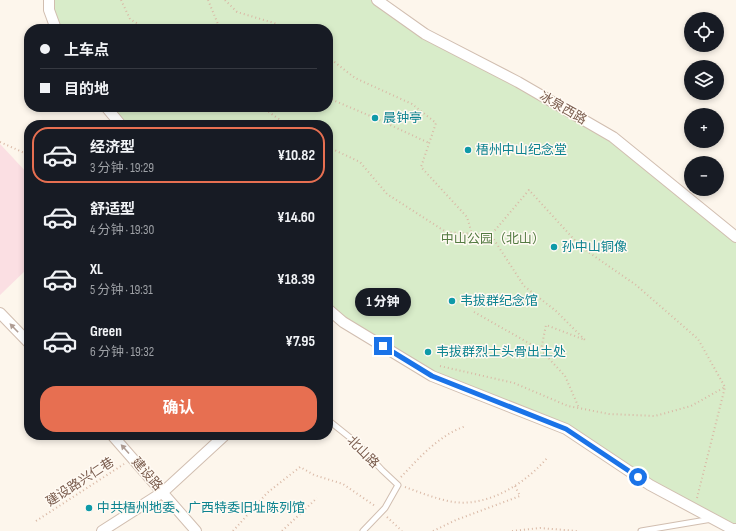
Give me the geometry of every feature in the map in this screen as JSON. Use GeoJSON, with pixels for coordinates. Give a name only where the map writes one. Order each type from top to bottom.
{"type":"FeatureCollection","features":[{"type":"Feature","properties":{"kind":"street"},"geometry":{"type":"LineString","coordinates":[[49,0],[49,10],[54,24]]}},
{"type":"Feature","properties":{"kind":"street","name":"冰泉西路"},"geometry":{"type":"LineString","coordinates":[[377,0],[425,34],[518,82],[613,137],[736,237]]}},
{"type":"Feature","properties":{"kind":"street"},"geometry":{"type":"LineString","coordinates":[[110,112],[117,120]]}},
{"type":"Feature","properties":{"kind":"street"},"geometry":{"type":"LineString","coordinates":[[0,313],[24,338]]}},
{"type":"Feature","properties":{"kind":"street"},"geometry":{"type":"LineString","coordinates":[[333,313],[343,322],[432,376],[566,429],[650,485],[734,530]]}},
{"type":"Feature","properties":{"kind":"street","name":"建设路"},"geometry":{"type":"LineString","coordinates":[[118,440],[196,531]]}},
{"type":"Feature","properties":{"kind":"street"},"geometry":{"type":"LineString","coordinates":[[102,531],[163,492],[220,440]]}},
{"type":"Feature","properties":{"kind":"lane","name":"北山路"},"geometry":{"type":"LineString","coordinates":[[333,424],[358,444],[398,485]]}},
{"type":"Feature","properties":{"kind":"lane"},"geometry":{"type":"LineString","coordinates":[[363,531],[385,508],[398,485]]}},
{"type":"Feature","properties":{"kind":"lane"},"geometry":{"type":"LineString","coordinates":[[641,531],[713,519]]}},
{"type":"Feature","properties":{"kind":"path"},"geometry":{"type":"LineString","coordinates":[[122,0],[130,19],[138,24]]}},
{"type":"Feature","properties":{"kind":"path"},"geometry":{"type":"LineString","coordinates":[[208,0],[218,24]]}},
{"type":"Feature","properties":{"kind":"path"},"geometry":{"type":"LineString","coordinates":[[225,0],[237,12],[276,24]]}},
{"type":"Feature","properties":{"kind":"path"},"geometry":{"type":"LineString","coordinates":[[333,60],[355,78],[412,104],[436,123],[421,167],[467,217],[472,234]]}},
{"type":"Feature","properties":{"kind":"path"},"geometry":{"type":"LineString","coordinates":[[333,100],[429,143]]}},
{"type":"Feature","properties":{"kind":"path"},"geometry":{"type":"LineString","coordinates":[[269,112],[280,120]]}},
{"type":"Feature","properties":{"kind":"path"},"geometry":{"type":"LineString","coordinates":[[0,142],[24,153]]}},
{"type":"Feature","properties":{"kind":"path"},"geometry":{"type":"LineString","coordinates":[[333,148],[360,162],[387,194],[446,232],[491,235]]}},
{"type":"Feature","properties":{"kind":"path"},"geometry":{"type":"LineString","coordinates":[[491,235],[529,190],[581,247],[636,284],[698,339],[725,386],[694,509]]}},
{"type":"Feature","properties":{"kind":"path"},"geometry":{"type":"LineString","coordinates":[[491,235],[524,286],[556,311],[585,340],[546,325],[541,350]]}},
{"type":"Feature","properties":{"kind":"path"},"geometry":{"type":"LineString","coordinates":[[474,312],[541,350],[565,376],[579,408]]}},
{"type":"Feature","properties":{"kind":"path"},"geometry":{"type":"LineString","coordinates":[[435,365],[514,383],[568,406],[609,414],[655,416],[691,406],[725,386]]}},
{"type":"Feature","properties":{"kind":"path"},"geometry":{"type":"LineString","coordinates":[[466,426],[446,435],[435,443],[401,477],[398,485],[454,502],[474,502],[515,486],[529,477],[548,457]]}},
{"type":"Feature","properties":{"kind":"path","name":"建设路兴仁巷"},"geometry":{"type":"LineString","coordinates":[[36,521],[133,458]]}},
{"type":"Feature","properties":{"kind":"path"},"geometry":{"type":"LineString","coordinates":[[232,531],[252,508],[278,483],[300,467],[314,475],[343,484]]}},
{"type":"Feature","properties":{"kind":"path"},"geometry":{"type":"LineString","coordinates":[[432,531],[456,520],[520,496],[515,486]]}},
{"type":"Feature","properties":{"kind":"path"},"geometry":{"type":"LineString","coordinates":[[282,531],[317,498]]}},
{"type":"Feature","properties":{"kind":"path"},"geometry":{"type":"LineString","coordinates":[[512,531],[540,528],[577,531]]}},
{"type":"Feature","properties":{"kind":"shaded area"},"geometry":{"type":"Polygon","coordinates":[[[0,144],[24,170],[24,272],[0,295],[0,144]]]}},
{"type":"Feature","properties":{"kind":"green space","name":"中山公园（北山）"},"geometry":{"type":"Polygon","coordinates":[[[49,0],[377,0],[425,34],[613,137],[736,237],[736,526],[732,529],[566,429],[432,376],[333,312],[333,120],[117,120],[110,112],[333,112],[333,24],[55,24],[49,0]]]}},
{"type":"Feature","properties":{"kind":"place","name":"晨钟亭"},"geometry":{"type":"Point","coordinates":[375,118]}},
{"type":"Feature","properties":{"kind":"place","name":"梧州中山纪念堂"},"geometry":{"type":"Point","coordinates":[468,150]}},
{"type":"Feature","properties":{"kind":"place","name":"孙中山铜像"},"geometry":{"type":"Point","coordinates":[554,247]}},
{"type":"Feature","properties":{"kind":"place","name":"韦拔群纪念馆"},"geometry":{"type":"Point","coordinates":[452,301]}},
{"type":"Feature","properties":{"kind":"place","name":"韦拔群烈士头骨出土处"},"geometry":{"type":"Point","coordinates":[428,352]}},
{"type":"Feature","properties":{"kind":"place","name":"中共梧州地委、广西特委旧址陈列馆"},"geometry":{"type":"Point","coordinates":[89,508]}},
{"type":"Feature","properties":{"kind":"route"},"geometry":{"type":"LineString","coordinates":[[383,346],[432,376],[566,429],[638,477]]}}]}
